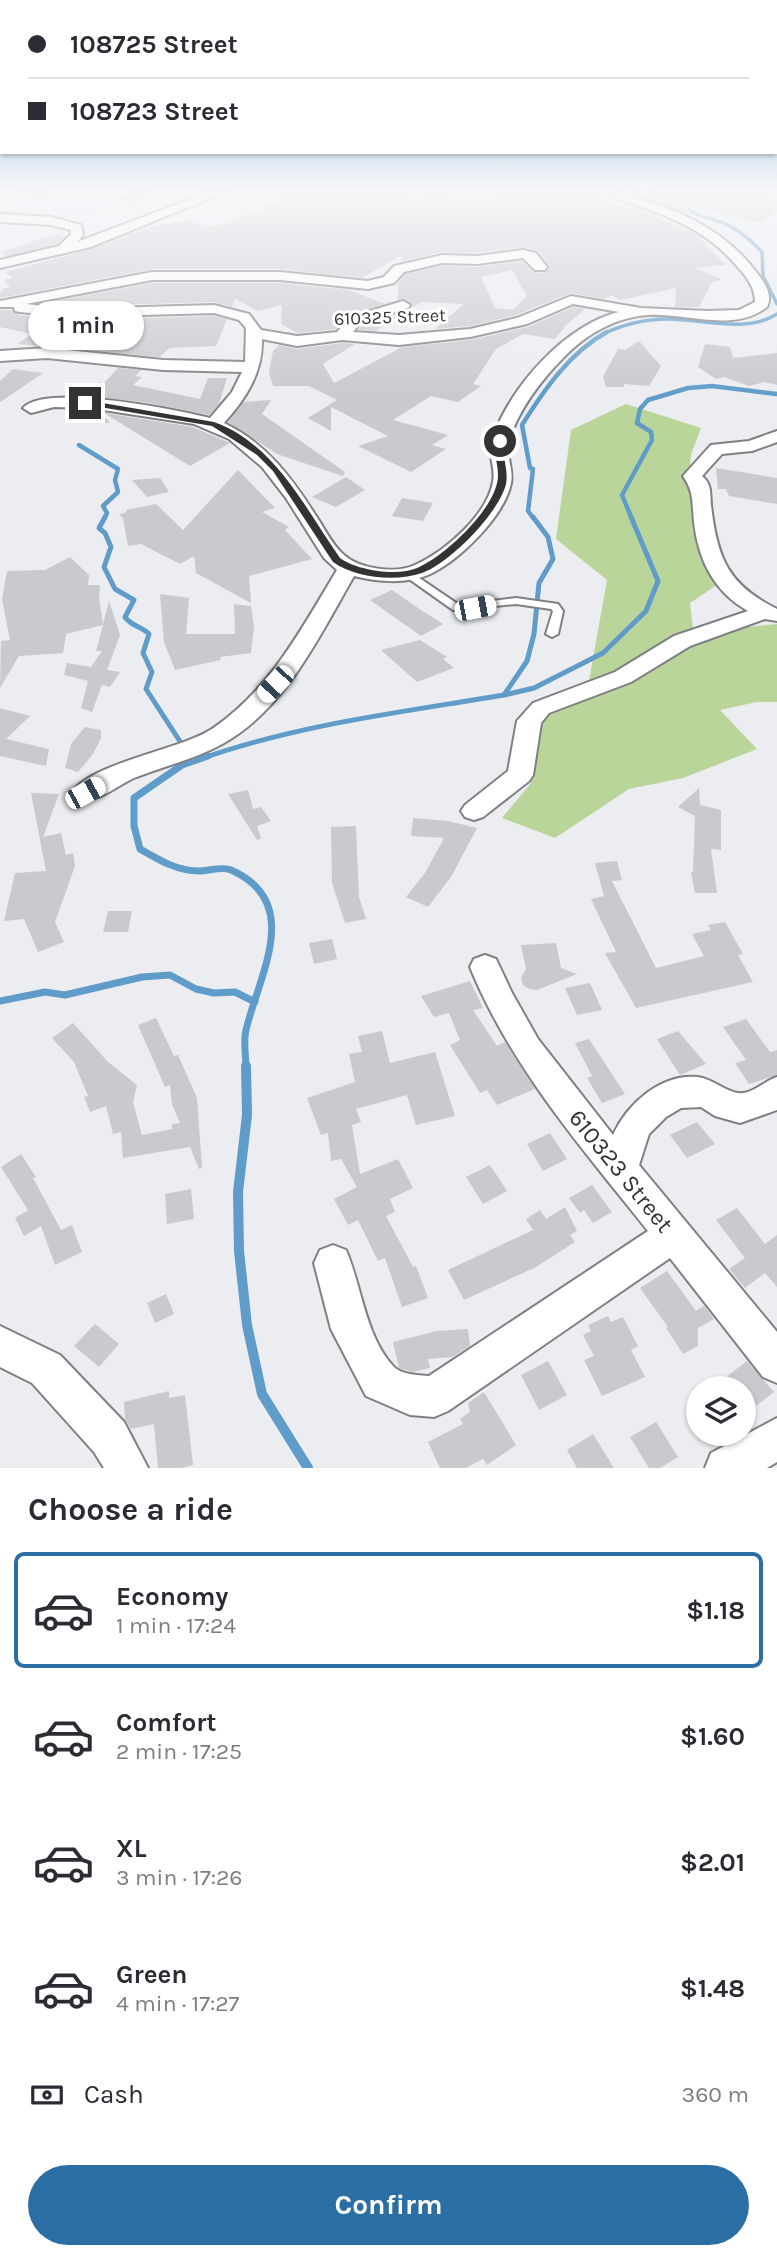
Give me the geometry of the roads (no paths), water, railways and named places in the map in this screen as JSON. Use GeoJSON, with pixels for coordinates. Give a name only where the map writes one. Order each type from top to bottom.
{"type":"FeatureCollection","features":[{"type":"Feature","properties":{"kind":"street"},"geometry":{"type":"LineString","coordinates":[[0,264],[21,260]]}},
{"type":"Feature","properties":{"kind":"street"},"geometry":{"type":"LineString","coordinates":[[3,303],[152,276],[280,276],[368,285],[388,281],[400,269],[440,260]]}},
{"type":"Feature","properties":{"kind":"street"},"geometry":{"type":"LineString","coordinates":[[460,260],[482,260]]}},
{"type":"Feature","properties":{"kind":"street"},"geometry":{"type":"LineString","coordinates":[[534,260],[540,267]]}},
{"type":"Feature","properties":{"kind":"street"},"geometry":{"type":"LineString","coordinates":[[31,408],[48,402],[115,407],[214,424],[237,437],[273,465],[331,554],[348,569],[409,574],[422,570],[448,552],[476,526],[488,510],[502,483],[502,467],[497,452],[500,441],[520,403],[553,359],[576,336],[587,329],[646,312],[746,314],[759,308],[763,298],[753,275],[740,260]]}},
{"type":"Feature","properties":{"kind":"street","name":"610325 Street"},"geometry":{"type":"LineString","coordinates":[[254,333],[306,341],[342,336],[399,340],[470,333],[536,317],[559,304],[573,300],[646,312]]}},
{"type":"Feature","properties":{"kind":"street"},"geometry":{"type":"LineString","coordinates":[[3,303],[40,312],[225,310],[244,317],[253,327],[254,353],[240,395],[214,424]]}},
{"type":"Feature","properties":{"kind":"street"},"geometry":{"type":"LineString","coordinates":[[342,336],[355,320],[403,305]]}},
{"type":"Feature","properties":{"kind":"street"},"geometry":{"type":"LineString","coordinates":[[0,356],[47,353],[163,365],[250,367]]}},
{"type":"Feature","properties":{"kind":"street"},"geometry":{"type":"LineString","coordinates":[[771,614],[747,604],[734,594],[714,566],[704,530],[700,483],[692,476],[717,449],[752,446],[777,436]]}},
{"type":"Feature","properties":{"kind":"street"},"geometry":{"type":"LineString","coordinates":[[85,793],[128,770],[200,745],[233,726],[284,672],[348,569]]}},
{"type":"Feature","properties":{"kind":"street"},"geometry":{"type":"LineString","coordinates":[[474,811],[520,775],[529,721],[541,708],[623,677],[682,641],[771,614]]}},
{"type":"Feature","properties":{"kind":"street","name":"610323 Street"},"geometry":{"type":"LineString","coordinates":[[485,967],[495,993],[531,1056],[777,1363]]}},
{"type":"Feature","properties":{"kind":"street"},"geometry":{"type":"LineString","coordinates":[[620,1170],[630,1133],[643,1116],[668,1097],[691,1092],[708,1094],[729,1108],[755,1106],[777,1091]]}},
{"type":"Feature","properties":{"kind":"street"},"geometry":{"type":"LineString","coordinates":[[333,1263],[350,1329],[380,1382],[410,1395],[434,1397],[673,1235]]}},
{"type":"Feature","properties":{"kind":"street"},"geometry":{"type":"LineString","coordinates":[[0,1346],[46,1369],[108,1437],[127,1468]]}},
{"type":"Feature","properties":{"kind":"street"},"geometry":{"type":"LineString","coordinates":[[726,1468],[777,1439]]}},
{"type":"Feature","properties":{"kind":"lane"},"geometry":{"type":"LineString","coordinates":[[409,574],[457,607],[525,601],[550,604],[558,611],[552,634]]}},
{"type":"Feature","properties":{"kind":"waterway"},"geometry":{"type":"LineString","coordinates":[[762,260],[763,276],[777,304]]}},
{"type":"Feature","properties":{"kind":"waterway"},"geometry":{"type":"LineString","coordinates":[[605,333],[651,320],[738,324],[765,320],[777,314]]}},
{"type":"Feature","properties":{"kind":"waterway"},"geometry":{"type":"LineString","coordinates":[[534,519],[528,511],[533,469],[530,468],[522,425],[549,385],[570,361],[605,333]]}},
{"type":"Feature","properties":{"kind":"waterway"},"geometry":{"type":"LineString","coordinates":[[632,519],[622,495],[652,440],[651,432],[637,423],[640,409],[648,400],[688,388],[712,386],[777,394]]}},
{"type":"Feature","properties":{"kind":"waterway"},"geometry":{"type":"LineString","coordinates":[[79,445],[118,469],[115,480],[118,492],[103,506],[107,513],[105,517]]}},
{"type":"Feature","properties":{"kind":"waterway"},"geometry":{"type":"LineString","coordinates":[[105,517],[99,528],[105,533],[111,547],[104,567],[115,589],[134,600],[125,617],[149,634],[143,653],[152,672],[146,689],[181,743]]}},
{"type":"Feature","properties":{"kind":"waterway"},"geometry":{"type":"LineString","coordinates":[[504,695],[527,661],[534,634],[539,583],[553,559],[548,537],[533,517]]}},
{"type":"Feature","properties":{"kind":"waterway"},"geometry":{"type":"LineString","coordinates":[[504,695],[534,688],[603,653],[646,611],[658,581],[631,517]]}},
{"type":"Feature","properties":{"kind":"waterway"},"geometry":{"type":"LineString","coordinates":[[203,758],[277,736],[315,728],[504,695]]}},
{"type":"Feature","properties":{"kind":"waterway"},"geometry":{"type":"LineString","coordinates":[[208,756],[182,765],[134,798],[134,826],[140,849],[147,853],[183,869],[231,870],[253,884],[266,901],[271,920],[271,941],[254,1002]]}},
{"type":"Feature","properties":{"kind":"waterway"},"geometry":{"type":"LineString","coordinates":[[0,1001],[45,992],[65,995],[142,977],[170,975],[196,989],[214,993],[235,992],[254,1002]]}},
{"type":"Feature","properties":{"kind":"waterway"},"geometry":{"type":"LineString","coordinates":[[246,1067],[245,1034],[254,1002]]}},
{"type":"Feature","properties":{"kind":"waterway"},"geometry":{"type":"LineString","coordinates":[[246,1066],[247,1115],[238,1192],[239,1251],[247,1325],[262,1394],[308,1468]]}}]}
